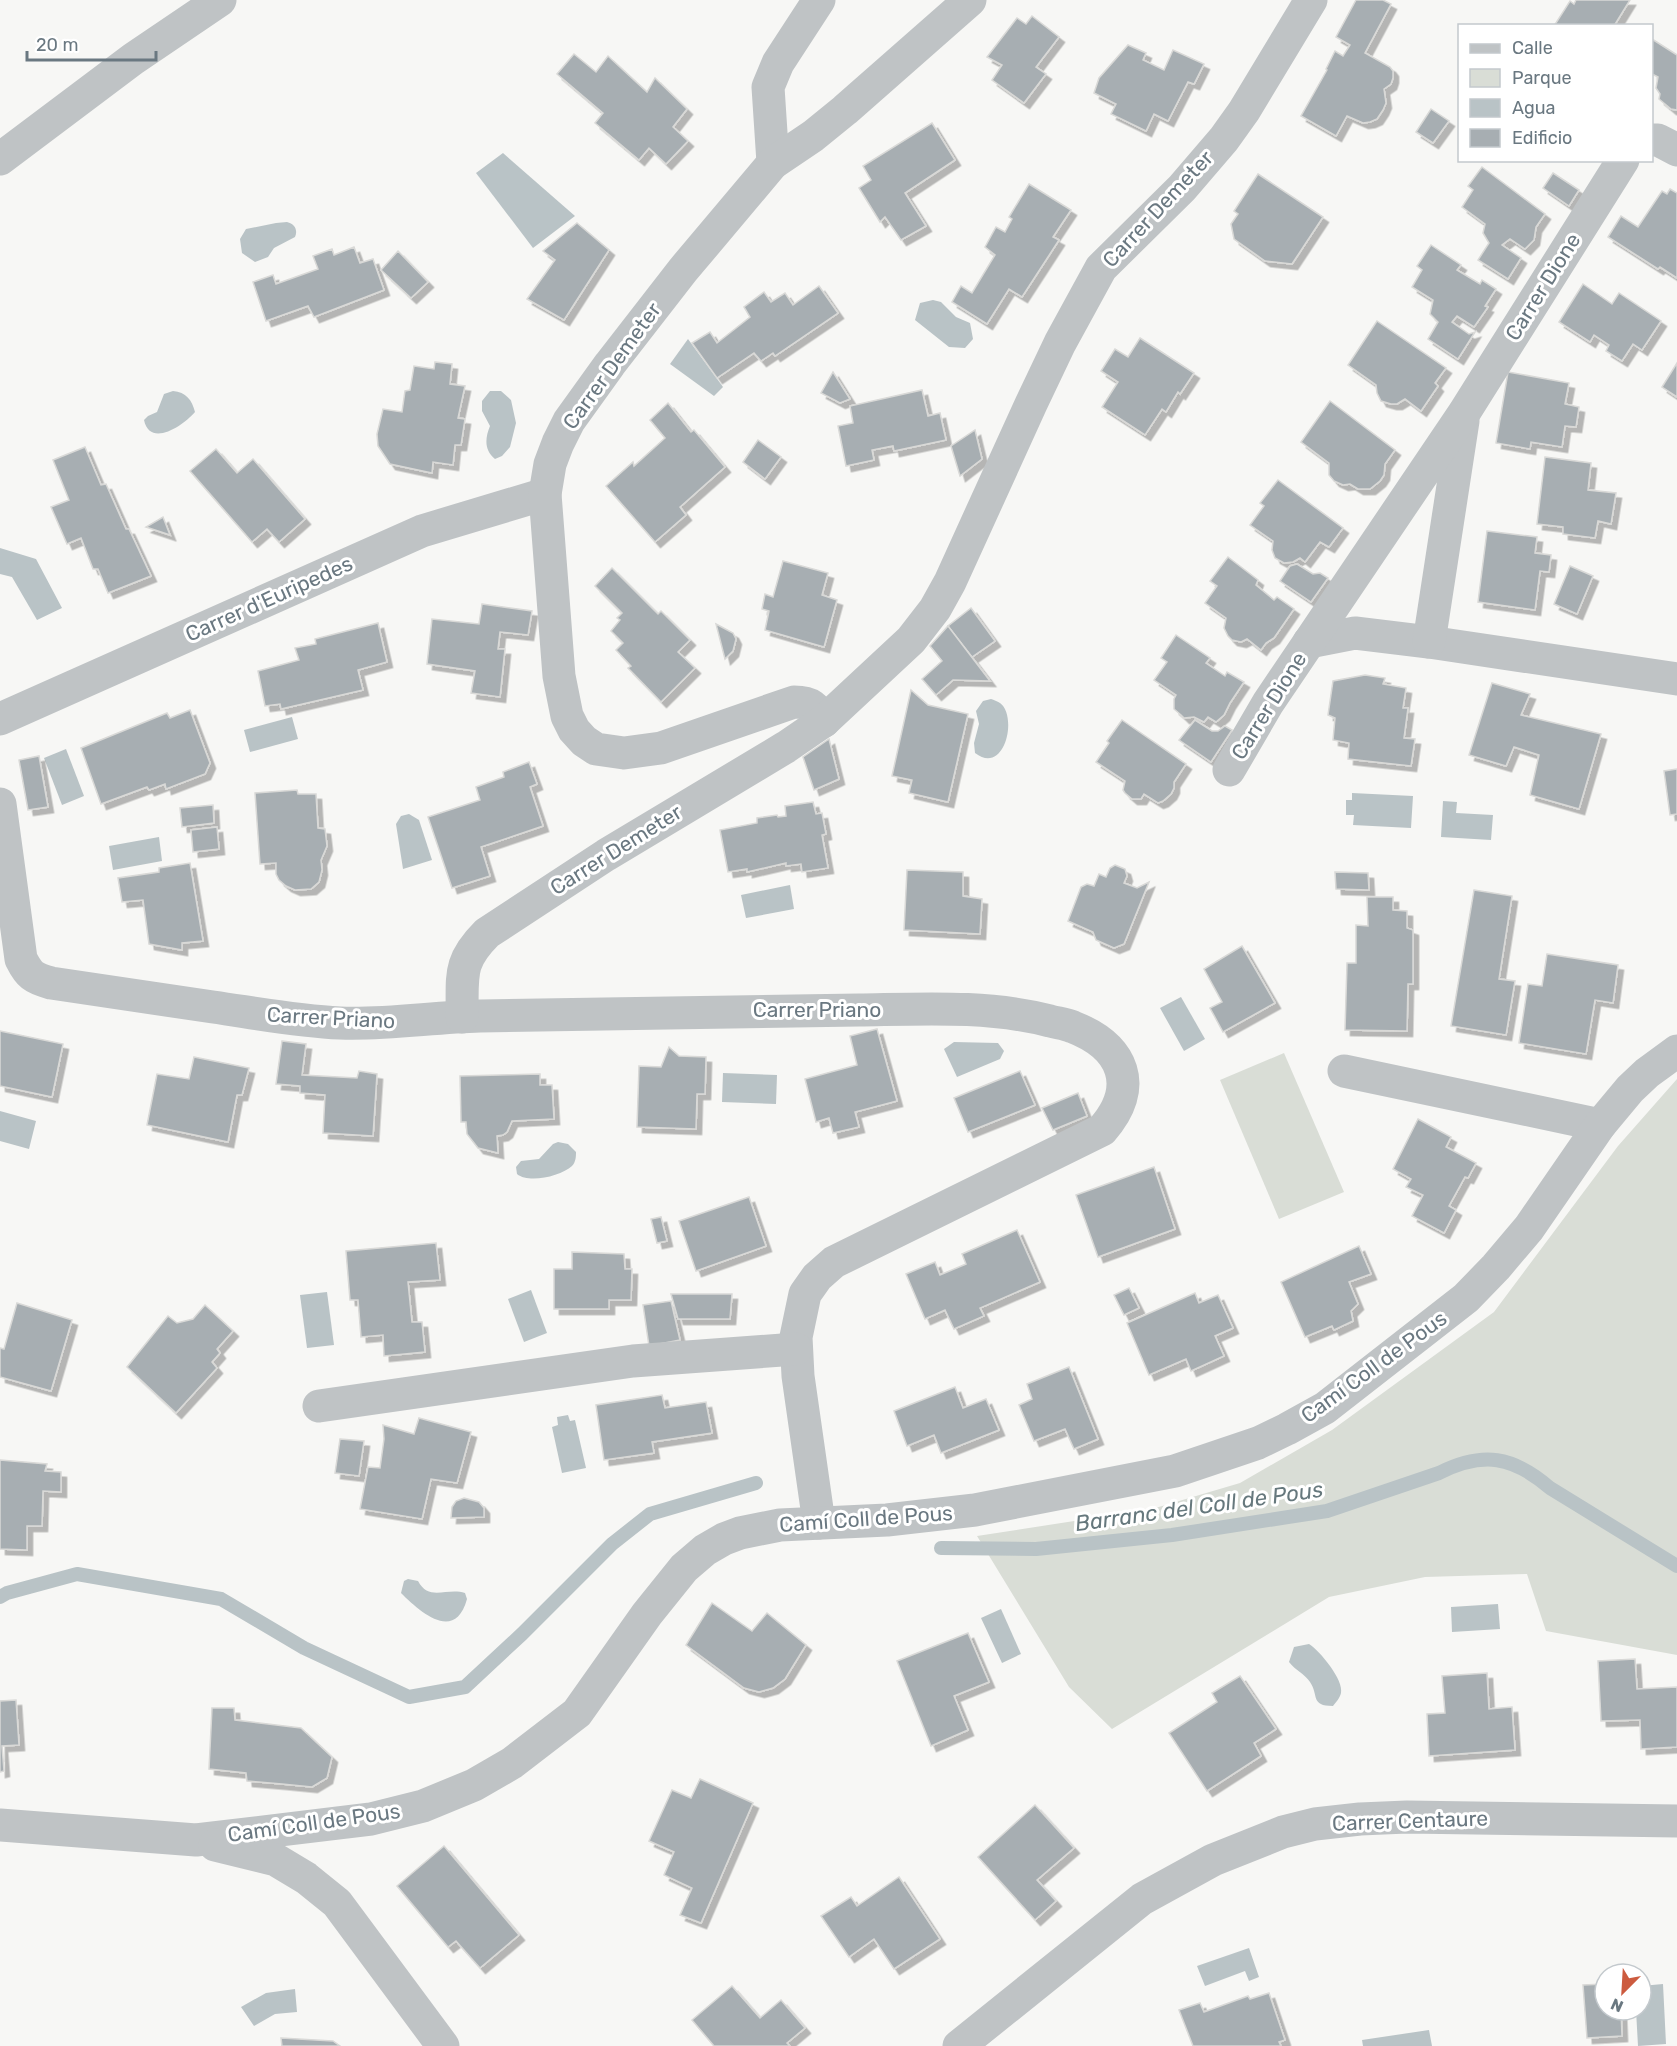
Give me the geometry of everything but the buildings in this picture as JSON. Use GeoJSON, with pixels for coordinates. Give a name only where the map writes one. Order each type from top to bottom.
{"type":"FeatureCollection","features":[{"type":"Feature","properties":{"kind":"street"},"geometry":{"type":"LineString","coordinates":[[0,159],[133,59],[220,0]]}},
{"type":"Feature","properties":{"kind":"street"},"geometry":{"type":"LineString","coordinates":[[772,163],[768,87],[778,63],[819,0]]}},
{"type":"Feature","properties":{"kind":"street","name":"Carrer Demeter"},"geometry":{"type":"LineString","coordinates":[[824,721],[816,708],[807,702],[794,702],[661,748],[624,753],[596,749],[584,741],[574,730],[567,716],[559,676],[545,494],[550,464],[569,421],[610,364],[772,163],[813,136],[845,110],[970,0]]}},
{"type":"Feature","properties":{"kind":"street","name":"Carrer Demeter"},"geometry":{"type":"LineString","coordinates":[[462,1017],[463,969],[467,956],[473,946],[488,933],[606,855],[786,747],[824,721],[911,640],[935,609],[950,582],[1046,374],[1101,268],[1182,188],[1224,139],[1244,111],[1311,0]]}},
{"type":"Feature","properties":{"kind":"street"},"geometry":{"type":"LineString","coordinates":[[1653,140],[1658,140],[1677,150]]}},
{"type":"Feature","properties":{"kind":"street","name":"Carrer Dione"},"geometry":{"type":"LineString","coordinates":[[1229,770],[1268,703],[1464,413],[1622,162]]}},
{"type":"Feature","properties":{"kind":"street","name":"Carrer Dione"},"geometry":{"type":"LineString","coordinates":[[1429,642],[1464,413]]}},
{"type":"Feature","properties":{"kind":"street","name":"Carrer d'Euripedes"},"geometry":{"type":"LineString","coordinates":[[0,719],[422,531],[545,494]]}},
{"type":"Feature","properties":{"kind":"street","name":"Carrer Dione"},"geometry":{"type":"LineString","coordinates":[[1309,642],[1355,633],[1677,679]]}},
{"type":"Feature","properties":{"kind":"street","name":"Carrer Priano"},"geometry":{"type":"LineString","coordinates":[[0,804],[21,958],[28,972],[38,979],[51,983],[294,1019],[340,1023],[396,1023],[462,1017],[720,1011],[975,1009],[1031,1016],[1073,1027],[1098,1041],[1113,1055],[1122,1070],[1125,1086],[1114,1117],[1102,1130],[834,1262],[817,1277],[805,1294],[797,1324],[796,1349],[799,1388],[819,1523]]}},
{"type":"Feature","properties":{"kind":"street","name":"Camí Coll de Pous"},"geometry":{"type":"LineString","coordinates":[[0,1825],[196,1840],[371,1819],[423,1806],[474,1785],[512,1763],[578,1713],[647,1614],[684,1568],[705,1550],[724,1539],[756,1529],[780,1525],[887,1520],[975,1510],[1175,1471],[1230,1454],[1287,1429],[1325,1408],[1466,1298],[1496,1268],[1529,1228],[1600,1125],[1630,1089],[1677,1051]]}},
{"type":"Feature","properties":{"kind":"street"},"geometry":{"type":"LineString","coordinates":[[1344,1071],[1600,1125]]}},
{"type":"Feature","properties":{"kind":"street"},"geometry":{"type":"LineString","coordinates":[[319,1406],[633,1361],[796,1349]]}},
{"type":"Feature","properties":{"kind":"street","name":"Carrer Centaure"},"geometry":{"type":"LineString","coordinates":[[958,2046],[1142,1899],[1213,1860],[1283,1832],[1315,1824],[1407,1817],[1677,1821]]}},
{"type":"Feature","properties":{"kind":"street"},"geometry":{"type":"LineString","coordinates":[[196,1840],[276,1860],[306,1878],[337,1903],[443,2046]]}},
{"type":"Feature","properties":{"kind":"green space"},"geometry":{"type":"Polygon","coordinates":[[[1284,1053],[1344,1192],[1279,1219],[1220,1080],[1284,1053]]]}},
{"type":"Feature","properties":{"kind":"green space"},"geometry":{"type":"Polygon","coordinates":[[[1677,1079],[1677,1655],[1546,1631],[1527,1574],[1425,1577],[1329,1597],[1112,1729],[1069,1687],[977,1536],[1152,1509],[1240,1483],[1332,1430],[1494,1312],[1618,1146],[1677,1079]]]}},
{"type":"Feature","properties":{"kind":"water"},"geometry":{"type":"Polygon","coordinates":[[[503,153],[575,216],[533,248],[476,173],[503,153]]]}},
{"type":"Feature","properties":{"kind":"water"},"geometry":{"type":"Polygon","coordinates":[[[287,222],[295,228],[295,237],[274,248],[268,257],[255,262],[242,253],[240,239],[246,229],[287,222]]]}},
{"type":"Feature","properties":{"kind":"water"},"geometry":{"type":"Polygon","coordinates":[[[933,300],[941,302],[956,317],[970,323],[973,339],[965,348],[949,347],[915,320],[920,303],[933,300]]]}},
{"type":"Feature","properties":{"kind":"water"},"geometry":{"type":"Polygon","coordinates":[[[688,339],[723,387],[714,396],[670,364],[688,339]]]}},
{"type":"Feature","properties":{"kind":"water"},"geometry":{"type":"Polygon","coordinates":[[[173,391],[188,397],[195,412],[183,423],[167,432],[153,433],[147,428],[144,420],[157,412],[164,394],[173,391]]]}},
{"type":"Feature","properties":{"kind":"water"},"geometry":{"type":"Polygon","coordinates":[[[490,391],[501,391],[511,400],[516,423],[510,447],[502,456],[495,459],[487,448],[486,439],[490,426],[482,411],[482,401],[490,391]]]}},
{"type":"Feature","properties":{"kind":"water"},"geometry":{"type":"Polygon","coordinates":[[[0,548],[36,559],[62,608],[37,620],[12,577],[0,574],[0,548]]]}},
{"type":"Feature","properties":{"kind":"water"},"geometry":{"type":"Polygon","coordinates":[[[991,699],[1000,703],[1005,710],[1008,731],[1001,751],[994,757],[985,758],[975,753],[974,743],[979,724],[976,711],[983,701],[991,699]]]}},
{"type":"Feature","properties":{"kind":"water"},"geometry":{"type":"Polygon","coordinates":[[[292,717],[298,739],[250,752],[244,730],[292,717]]]}},
{"type":"Feature","properties":{"kind":"water"},"geometry":{"type":"Polygon","coordinates":[[[66,749],[84,796],[62,805],[44,758],[66,749]]]}},
{"type":"Feature","properties":{"kind":"water"},"geometry":{"type":"Polygon","coordinates":[[[1352,793],[1413,796],[1411,828],[1353,825],[1354,815],[1346,815],[1346,800],[1352,800],[1352,793]]]}},
{"type":"Feature","properties":{"kind":"water"},"geometry":{"type":"Polygon","coordinates":[[[1443,801],[1457,802],[1456,813],[1493,815],[1491,840],[1441,837],[1443,801]]]}},
{"type":"Feature","properties":{"kind":"water"},"geometry":{"type":"Polygon","coordinates":[[[409,814],[419,820],[432,860],[403,869],[396,824],[401,816],[409,814]]]}},
{"type":"Feature","properties":{"kind":"water"},"geometry":{"type":"Polygon","coordinates":[[[159,837],[162,861],[113,870],[109,846],[159,837]]]}},
{"type":"Feature","properties":{"kind":"water"},"geometry":{"type":"Polygon","coordinates":[[[790,885],[794,909],[746,918],[741,895],[790,885]]]}},
{"type":"Feature","properties":{"kind":"water"},"geometry":{"type":"Polygon","coordinates":[[[1181,997],[1205,1039],[1184,1051],[1160,1008],[1181,997]]]}},
{"type":"Feature","properties":{"kind":"water"},"geometry":{"type":"Polygon","coordinates":[[[954,1042],[998,1043],[1004,1051],[1000,1059],[957,1077],[944,1049],[954,1042]]]}},
{"type":"Feature","properties":{"kind":"water"},"geometry":{"type":"Polygon","coordinates":[[[723,1073],[777,1075],[776,1104],[722,1102],[723,1073]]]}},
{"type":"Feature","properties":{"kind":"water"},"geometry":{"type":"Polygon","coordinates":[[[0,1111],[36,1121],[29,1149],[0,1141],[0,1111]]]}},
{"type":"Feature","properties":{"kind":"water"},"geometry":{"type":"Polygon","coordinates":[[[558,1142],[568,1144],[576,1152],[575,1161],[567,1170],[545,1178],[522,1177],[517,1174],[516,1167],[521,1161],[539,1159],[553,1144],[558,1142]]]}},
{"type":"Feature","properties":{"kind":"water"},"geometry":{"type":"Polygon","coordinates":[[[531,1290],[547,1333],[524,1342],[508,1299],[531,1290]]]}},
{"type":"Feature","properties":{"kind":"water"},"geometry":{"type":"Polygon","coordinates":[[[327,1292],[334,1345],[307,1348],[300,1295],[327,1292]]]}},
{"type":"Feature","properties":{"kind":"water"},"geometry":{"type":"Polygon","coordinates":[[[568,1415],[570,1421],[575,1420],[586,1468],[562,1473],[552,1427],[558,1425],[557,1417],[568,1415]]]}},
{"type":"Feature","properties":{"kind":"water"},"geometry":{"type":"Polygon","coordinates":[[[408,1579],[418,1581],[427,1591],[465,1593],[467,1599],[461,1612],[454,1619],[446,1621],[427,1615],[401,1593],[404,1581],[408,1579]]]}},
{"type":"Feature","properties":{"kind":"water"},"geometry":{"type":"Polygon","coordinates":[[[1498,1604],[1500,1629],[1452,1632],[1451,1607],[1498,1604]]]}},
{"type":"Feature","properties":{"kind":"water"},"geometry":{"type":"Polygon","coordinates":[[[1001,1609],[1021,1654],[1002,1663],[981,1618],[1001,1609]]]}},
{"type":"Feature","properties":{"kind":"water"},"geometry":{"type":"Polygon","coordinates":[[[1309,1644],[1325,1659],[1339,1681],[1341,1693],[1333,1706],[1326,1706],[1318,1702],[1310,1682],[1289,1662],[1294,1647],[1309,1644]]]}},
{"type":"Feature","properties":{"kind":"water"},"geometry":{"type":"Polygon","coordinates":[[[1249,1948],[1259,1977],[1249,1981],[1245,1971],[1205,1986],[1197,1966],[1249,1948]]]}},
{"type":"Feature","properties":{"kind":"water"},"geometry":{"type":"Polygon","coordinates":[[[1663,1984],[1666,2044],[1638,2046],[1637,2022],[1653,2022],[1653,1985],[1663,1984]]]}},
{"type":"Feature","properties":{"kind":"water"},"geometry":{"type":"Polygon","coordinates":[[[295,1989],[297,2012],[275,2014],[254,2026],[241,2007],[266,1993],[295,1989]]]}},
{"type":"Feature","properties":{"kind":"water"},"geometry":{"type":"Polygon","coordinates":[[[1429,2030],[1432,2046],[1363,2046],[1362,2040],[1429,2030]]]}},
{"type":"Feature","properties":{"kind":"waterway","name":"Barranc del Coll de Pous"},"geometry":{"type":"LineString","coordinates":[[941,1548],[1036,1549],[1172,1535],[1327,1511],[1455,1466],[1470,1462],[1497,1460],[1523,1469],[1677,1566]]}},
{"type":"Feature","properties":{"kind":"waterway","name":"Barranc del Coll de Pous"},"geometry":{"type":"LineString","coordinates":[[0,1597],[7,1593],[77,1574],[221,1599],[304,1648],[409,1697],[465,1687],[612,1544],[650,1514],[756,1483]]}}]}
